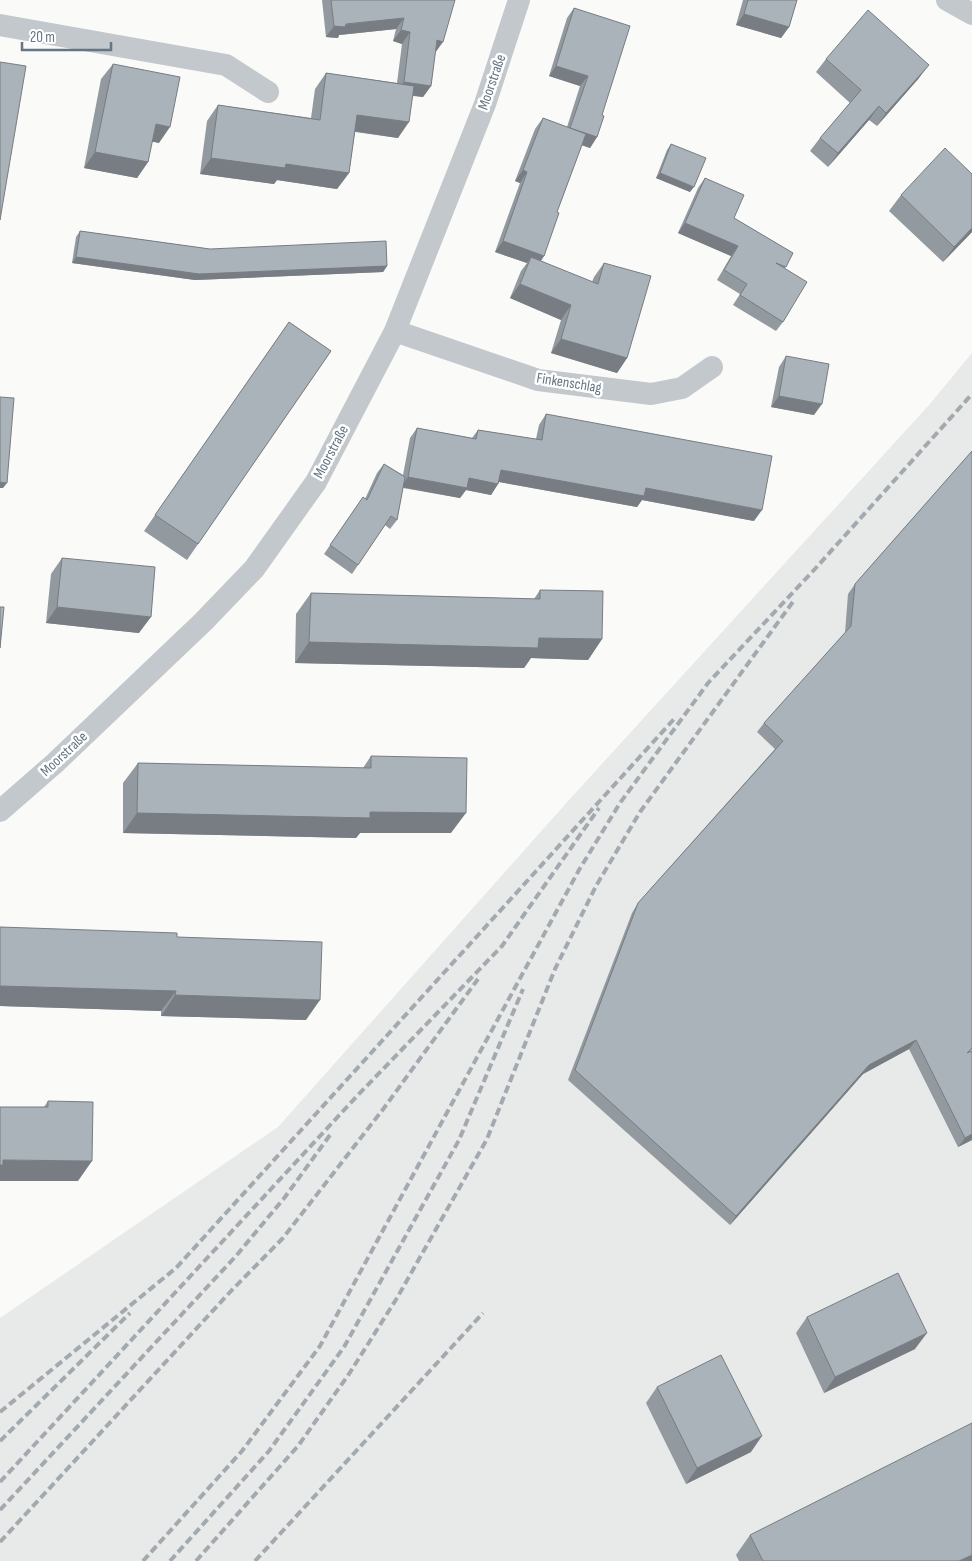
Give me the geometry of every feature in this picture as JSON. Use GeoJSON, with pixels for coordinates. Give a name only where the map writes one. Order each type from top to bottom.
{"type":"FeatureCollection","features":[{"type":"Feature","properties":{"kind":"street","name":"Moorstraße"},"geometry":{"type":"LineString","coordinates":[[0,811],[55,763],[203,622],[254,569],[316,482],[395,331],[485,104],[519,0]]}},
{"type":"Feature","properties":{"kind":"street"},"geometry":{"type":"LineString","coordinates":[[947,0],[972,14]]}},
{"type":"Feature","properties":{"kind":"street"},"geometry":{"type":"LineString","coordinates":[[0,25],[226,65],[268,92]]}},
{"type":"Feature","properties":{"kind":"street","name":"Finkenschlag"},"geometry":{"type":"LineString","coordinates":[[395,331],[538,380],[651,394],[682,388],[712,367]]}},
{"type":"Feature","properties":{"kind":"shaded area"},"geometry":{"type":"Polygon","coordinates":[[[972,353],[972,1561],[0,1561],[0,1318],[278,1127],[569,800],[929,405],[972,353]]]}},
{"type":"Feature","properties":{"kind":"building"},"geometry":{"type":"Polygon","coordinates":[[[331,0],[455,0],[443,42],[437,40],[431,86],[404,82],[410,32],[401,30],[404,18],[346,24],[345,27],[334,26],[331,0]]]}},
{"type":"Feature","properties":{"kind":"building"},"geometry":{"type":"Polygon","coordinates":[[[748,0],[797,0],[789,27],[744,14],[748,0]]]}},
{"type":"Feature","properties":{"kind":"building"},"geometry":{"type":"Polygon","coordinates":[[[574,8],[630,26],[597,137],[570,128],[588,76],[556,66],[574,8]]]}},
{"type":"Feature","properties":{"kind":"building"},"geometry":{"type":"Polygon","coordinates":[[[868,10],[929,65],[886,113],[879,106],[838,153],[820,138],[861,90],[826,59],[868,10]]]}},
{"type":"Feature","properties":{"kind":"building"},"geometry":{"type":"Polygon","coordinates":[[[0,62],[26,66],[0,220],[0,62]]]}},
{"type":"Feature","properties":{"kind":"building"},"geometry":{"type":"Polygon","coordinates":[[[113,64],[180,77],[170,127],[156,124],[148,162],[95,152],[113,64]]]}},
{"type":"Feature","properties":{"kind":"building"},"geometry":{"type":"Polygon","coordinates":[[[326,73],[414,86],[409,122],[357,115],[349,173],[286,164],[285,168],[211,158],[218,105],[320,120],[326,73]]]}},
{"type":"Feature","properties":{"kind":"building"},"geometry":{"type":"Polygon","coordinates":[[[543,118],[586,134],[557,212],[559,213],[544,256],[503,241],[527,172],[523,170],[543,118]]]}},
{"type":"Feature","properties":{"kind":"building"},"geometry":{"type":"Polygon","coordinates":[[[671,144],[706,158],[694,187],[660,173],[671,144]]]}},
{"type":"Feature","properties":{"kind":"building"},"geometry":{"type":"Polygon","coordinates":[[[945,148],[972,174],[972,228],[954,247],[901,195],[945,148]]]}},
{"type":"Feature","properties":{"kind":"building"},"geometry":{"type":"Polygon","coordinates":[[[705,178],[744,195],[734,218],[793,253],[786,267],[776,263],[807,282],[783,322],[740,295],[747,284],[724,270],[738,246],[685,223],[705,178]]]}},
{"type":"Feature","properties":{"kind":"building"},"geometry":{"type":"Polygon","coordinates":[[[80,231],[210,249],[386,241],[387,266],[199,274],[76,257],[80,231]]]}},
{"type":"Feature","properties":{"kind":"building"},"geometry":{"type":"Polygon","coordinates":[[[531,257],[598,284],[604,263],[651,276],[627,358],[561,339],[571,305],[520,284],[531,257]]]}},
{"type":"Feature","properties":{"kind":"building"},"geometry":{"type":"Polygon","coordinates":[[[289,322],[331,351],[198,544],[155,515],[289,322]]]}},
{"type":"Feature","properties":{"kind":"building"},"geometry":{"type":"Polygon","coordinates":[[[786,356],[829,364],[822,404],[779,396],[786,356]]]}},
{"type":"Feature","properties":{"kind":"building"},"geometry":{"type":"Polygon","coordinates":[[[0,397],[14,398],[7,483],[0,482],[0,397]]]}},
{"type":"Feature","properties":{"kind":"building"},"geometry":{"type":"Polygon","coordinates":[[[546,414],[772,456],[762,510],[646,488],[644,496],[501,470],[498,484],[469,478],[467,488],[408,477],[417,428],[476,439],[478,430],[542,440],[546,414]]]}},
{"type":"Feature","properties":{"kind":"building"},"geometry":{"type":"Polygon","coordinates":[[[972,451],[972,1048],[967,1053],[972,1051],[972,1134],[965,1138],[916,1040],[869,1065],[736,1216],[575,1070],[638,903],[783,741],[764,723],[851,626],[855,584],[972,451]]]}},
{"type":"Feature","properties":{"kind":"building"},"geometry":{"type":"Polygon","coordinates":[[[384,464],[405,477],[397,520],[391,516],[358,565],[330,545],[363,497],[367,500],[384,464]]]}},
{"type":"Feature","properties":{"kind":"building"},"geometry":{"type":"Polygon","coordinates":[[[62,558],[155,567],[151,617],[57,607],[62,558]]]}},
{"type":"Feature","properties":{"kind":"building"},"geometry":{"type":"Polygon","coordinates":[[[540,590],[603,591],[602,639],[539,638],[538,648],[309,642],[311,593],[540,599],[540,590]]]}},
{"type":"Feature","properties":{"kind":"building"},"geometry":{"type":"Polygon","coordinates":[[[0,607],[4,607],[0,648],[0,607]]]}},
{"type":"Feature","properties":{"kind":"building"},"geometry":{"type":"Polygon","coordinates":[[[371,756],[467,758],[466,813],[370,812],[370,818],[137,813],[138,763],[371,768],[371,756]]]}},
{"type":"Feature","properties":{"kind":"building"},"geometry":{"type":"Polygon","coordinates":[[[0,927],[177,933],[177,937],[322,942],[320,1000],[175,995],[176,991],[0,986],[0,927]]]}},
{"type":"Feature","properties":{"kind":"building"},"geometry":{"type":"Polygon","coordinates":[[[48,1101],[93,1102],[92,1161],[3,1160],[3,1165],[0,1165],[0,1107],[48,1107],[48,1101]]]}},
{"type":"Feature","properties":{"kind":"building"},"geometry":{"type":"Polygon","coordinates":[[[898,1273],[927,1333],[835,1377],[807,1317],[898,1273]]]}},
{"type":"Feature","properties":{"kind":"building"},"geometry":{"type":"Polygon","coordinates":[[[721,1355],[762,1436],[697,1468],[657,1387],[721,1355]]]}},
{"type":"Feature","properties":{"kind":"building"},"geometry":{"type":"Polygon","coordinates":[[[972,1423],[972,1555],[959,1561],[763,1561],[750,1535],[972,1423]]]}},
{"type":"Feature","properties":{"kind":"railway"},"geometry":{"type":"LineString","coordinates":[[143,1561],[242,1451],[320,1346],[579,870],[620,803],[708,683],[814,570],[972,394]]}},
{"type":"Feature","properties":{"kind":"railway"},"geometry":{"type":"LineString","coordinates":[[196,1561],[298,1446],[349,1374],[397,1298],[487,1139],[555,969],[596,886],[640,812],[795,599]]}},
{"type":"Feature","properties":{"kind":"railway"},"geometry":{"type":"LineString","coordinates":[[0,1412],[176,1268],[675,718]]}},
{"type":"Feature","properties":{"kind":"railway"},"geometry":{"type":"LineString","coordinates":[[0,1482],[357,1096],[502,946],[599,808]]}},
{"type":"Feature","properties":{"kind":"railway"},"geometry":{"type":"LineString","coordinates":[[0,1542],[231,1291],[283,1238],[384,1108],[478,979]]}},
{"type":"Feature","properties":{"kind":"railway"},"geometry":{"type":"LineString","coordinates":[[170,1561],[269,1451],[344,1347],[459,1140],[523,989]]}},
{"type":"Feature","properties":{"kind":"railway"},"geometry":{"type":"LineString","coordinates":[[0,1510],[236,1256],[285,1197],[330,1135]]}},
{"type":"Feature","properties":{"kind":"railway"},"geometry":{"type":"LineString","coordinates":[[0,1441],[130,1313]]}},
{"type":"Feature","properties":{"kind":"railway"},"geometry":{"type":"LineString","coordinates":[[255,1561],[483,1313]]}}]}
